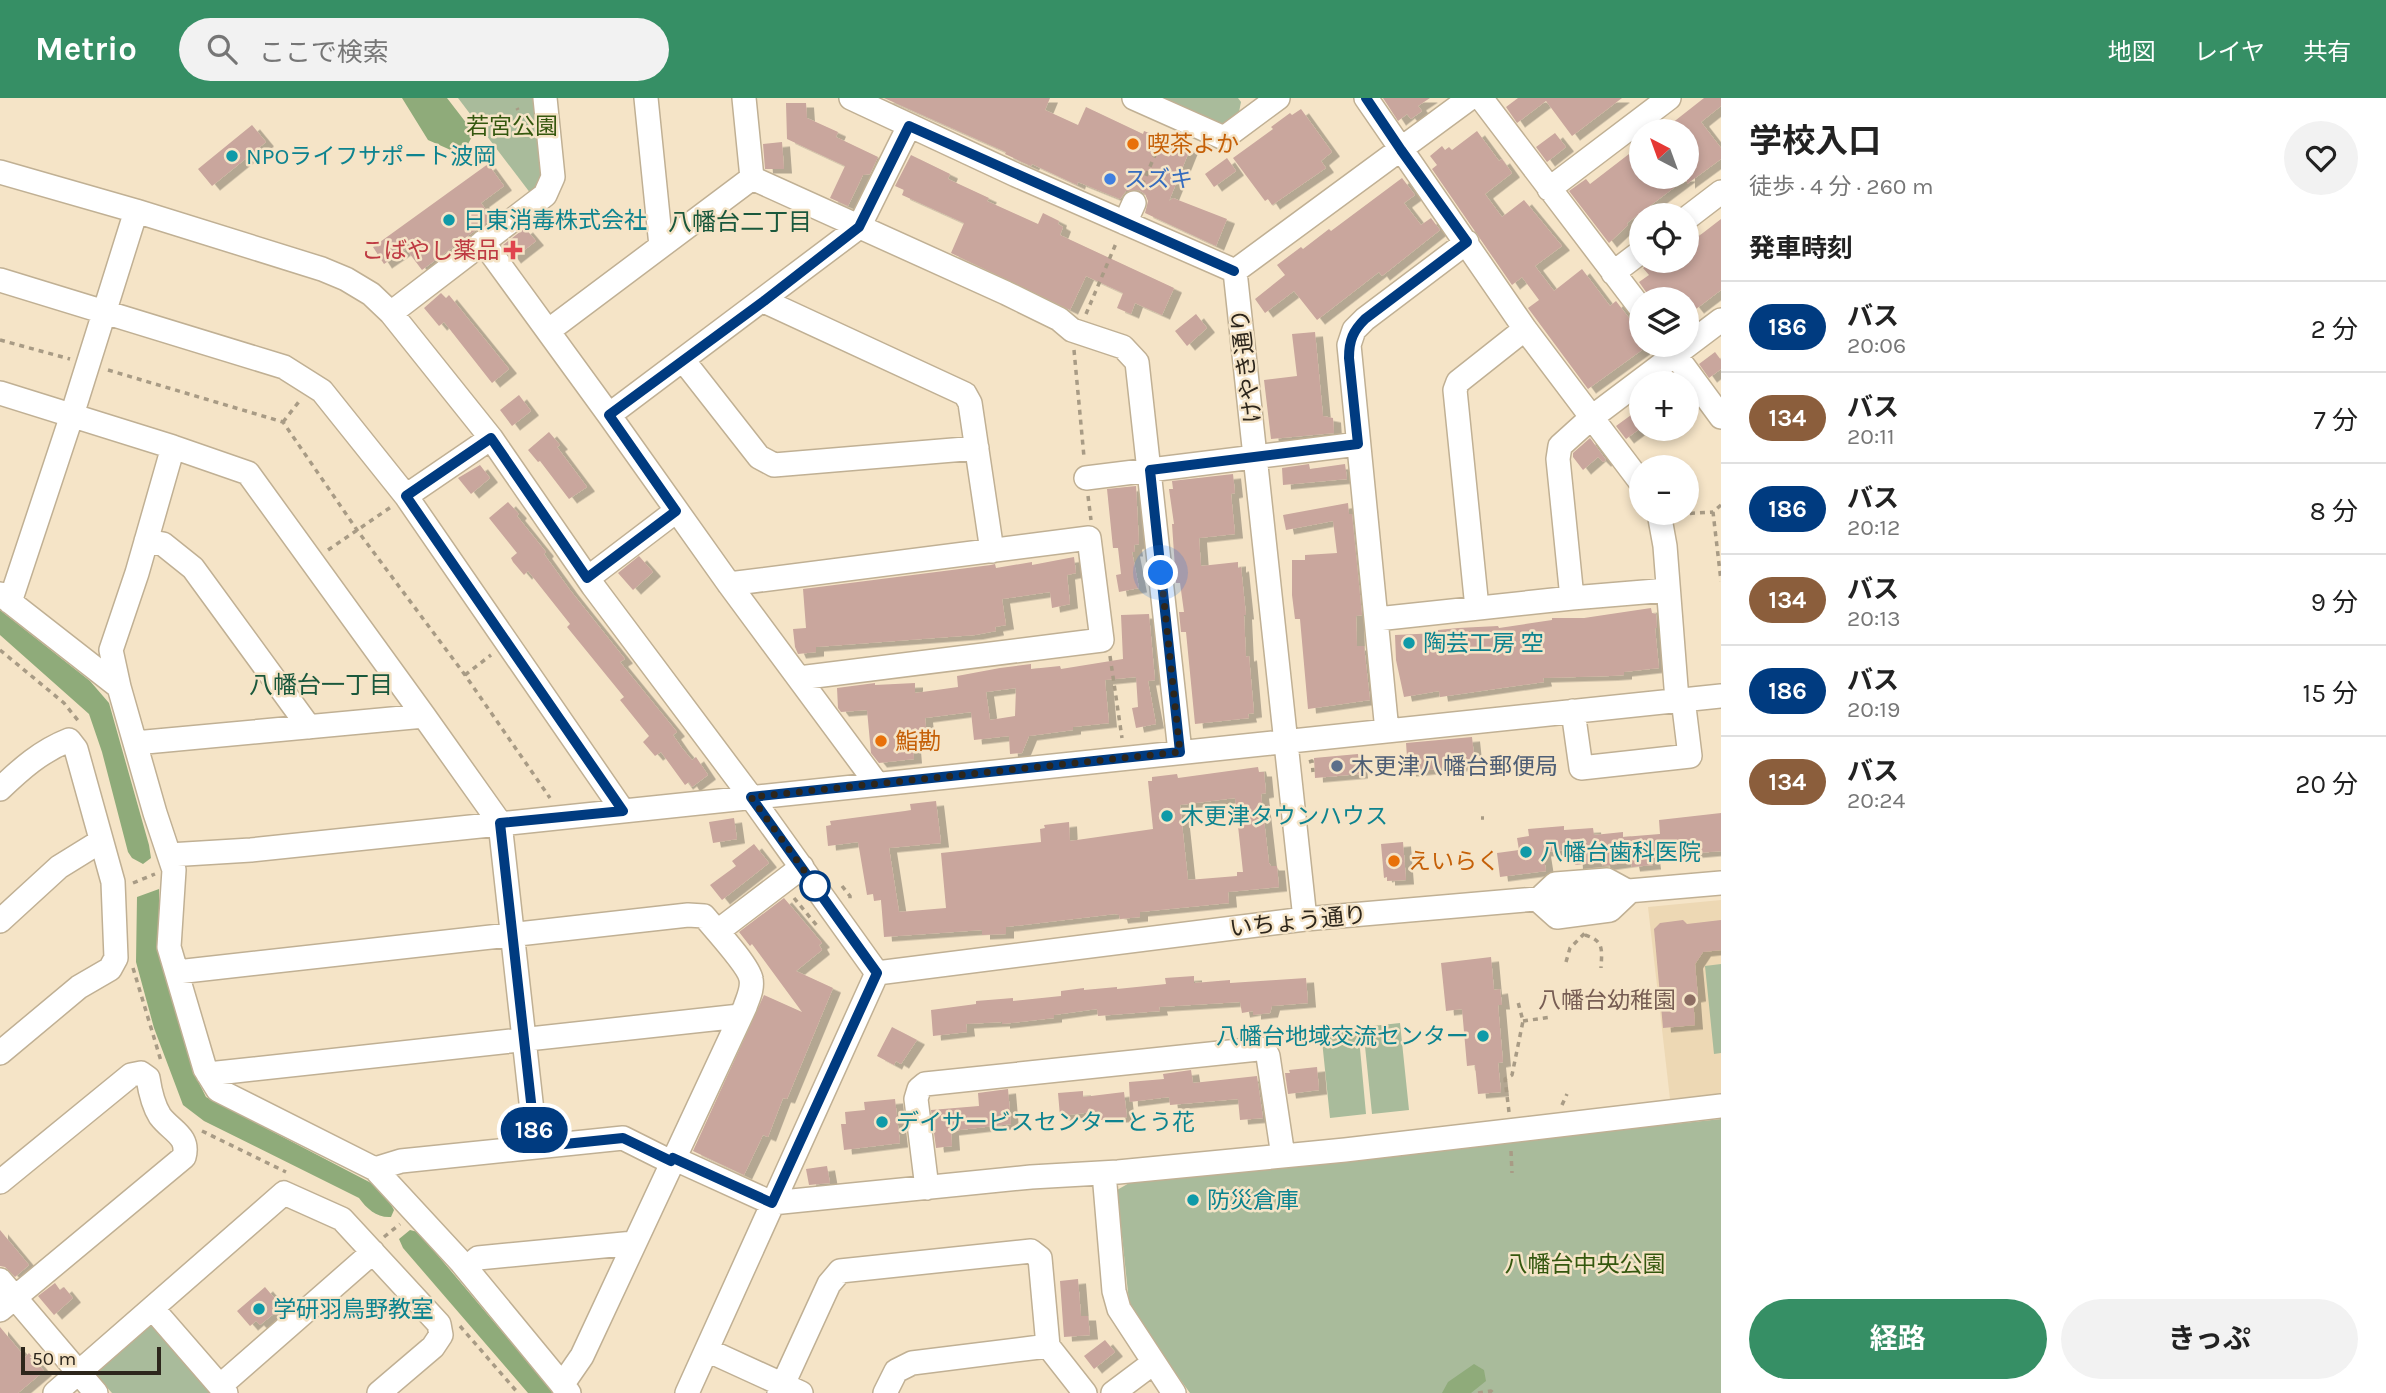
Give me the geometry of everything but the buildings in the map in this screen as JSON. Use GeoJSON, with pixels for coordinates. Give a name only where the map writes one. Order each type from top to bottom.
{"type":"FeatureCollection","features":[{"type":"Feature","properties":{"kind":"street"},"geometry":{"type":"LineString","coordinates":[[391,313],[545,195],[554,177],[545,98]]}},
{"type":"Feature","properties":{"kind":"street"},"geometry":{"type":"LineString","coordinates":[[646,98],[661,246]]}},
{"type":"Feature","properties":{"kind":"street"},"geometry":{"type":"LineString","coordinates":[[744,98],[752,178]]}},
{"type":"Feature","properties":{"kind":"street"},"geometry":{"type":"LineString","coordinates":[[851,98],[909,126],[1129,213],[1234,271],[1470,98]]}},
{"type":"Feature","properties":{"kind":"street"},"geometry":{"type":"LineString","coordinates":[[1134,98],[1224,138],[1251,106],[1278,98]]}},
{"type":"Feature","properties":{"kind":"street"},"geometry":{"type":"LineString","coordinates":[[1366,98],[1525,329],[1629,467]]}},
{"type":"Feature","properties":{"kind":"street"},"geometry":{"type":"LineString","coordinates":[[1481,98],[1629,293]]}},
{"type":"Feature","properties":{"kind":"street"},"geometry":{"type":"LineString","coordinates":[[1549,189],[1669,98]]}},
{"type":"Feature","properties":{"kind":"street"},"geometry":{"type":"LineString","coordinates":[[609,415],[859,227],[909,126]]}},
{"type":"Feature","properties":{"kind":"street"},"geometry":{"type":"LineString","coordinates":[[0,172],[136,211],[346,279],[371,294],[391,313],[491,438],[587,578],[751,797],[877,973],[687,1393]]}},
{"type":"Feature","properties":{"kind":"street"},"geometry":{"type":"LineString","coordinates":[[548,331],[752,178]]}},
{"type":"Feature","properties":{"kind":"street"},"geometry":{"type":"LineString","coordinates":[[752,178],[1059,318],[1072,330],[1081,326],[1123,347],[1136,362],[1180,752]]}},
{"type":"Feature","properties":{"kind":"street"},"geometry":{"type":"LineString","coordinates":[[1699,209],[1721,192]]}},
{"type":"Feature","properties":{"kind":"street"},"geometry":{"type":"LineString","coordinates":[[119,687],[5,598],[72,415],[136,211]]}},
{"type":"Feature","properties":{"kind":"street"},"geometry":{"type":"LineString","coordinates":[[1388,731],[1349,345],[1354,330],[1365,319],[1467,242]]}},
{"type":"Feature","properties":{"kind":"street"},"geometry":{"type":"LineString","coordinates":[[483,243],[877,784]]}},
{"type":"Feature","properties":{"kind":"street"},"geometry":{"type":"LineString","coordinates":[[1613,273],[1629,261]]}},
{"type":"Feature","properties":{"kind":"street","name":"けやき通り"},"geometry":{"type":"LineString","coordinates":[[1234,271],[1305,919]]}},
{"type":"Feature","properties":{"kind":"street"},"geometry":{"type":"LineString","coordinates":[[0,280],[284,367],[322,391],[406,496],[623,811]]}},
{"type":"Feature","properties":{"kind":"street"},"geometry":{"type":"LineString","coordinates":[[764,301],[965,394],[970,403],[992,551]]}},
{"type":"Feature","properties":{"kind":"street"},"geometry":{"type":"LineString","coordinates":[[1699,333],[1721,320]]}},
{"type":"Feature","properties":{"kind":"street"},"geometry":{"type":"LineString","coordinates":[[1477,608],[1455,390],[1458,382],[1525,329]]}},
{"type":"Feature","properties":{"kind":"street"},"geometry":{"type":"LineString","coordinates":[[1572,598],[1558,459],[1560,446],[1663,357]]}},
{"type":"Feature","properties":{"kind":"street"},"geometry":{"type":"LineString","coordinates":[[1678,357],[1721,416]]}},
{"type":"Feature","properties":{"kind":"street"},"geometry":{"type":"LineString","coordinates":[[683,360],[759,457],[774,465],[977,448]]}},
{"type":"Feature","properties":{"kind":"street"},"geometry":{"type":"LineString","coordinates":[[0,393],[248,473],[424,716],[500,823],[536,1147]]}},
{"type":"Feature","properties":{"kind":"street"},"geometry":{"type":"LineString","coordinates":[[406,496],[491,438]]}},
{"type":"Feature","properties":{"kind":"street"},"geometry":{"type":"LineString","coordinates":[[1086,478],[1358,444]]}},
{"type":"Feature","properties":{"kind":"street"},"geometry":{"type":"LineString","coordinates":[[173,447],[111,650],[135,743],[172,863],[169,947],[208,1074],[218,1090],[375,1169],[466,1268],[565,1389],[752,986],[751,975],[718,931],[704,916],[688,915],[177,972]]}},
{"type":"Feature","properties":{"kind":"street"},"geometry":{"type":"LineString","coordinates":[[587,578],[676,511]]}},
{"type":"Feature","properties":{"kind":"street"},"geometry":{"type":"LineString","coordinates":[[1573,711],[1581,768],[1690,757],[1680,700],[1662,525]]}},
{"type":"Feature","properties":{"kind":"street"},"geometry":{"type":"LineString","coordinates":[[729,584],[1089,538],[1102,640],[799,678]]}},
{"type":"Feature","properties":{"kind":"street"},"geometry":{"type":"LineString","coordinates":[[146,541],[163,544],[193,568],[309,727]]}},
{"type":"Feature","properties":{"kind":"street"},"geometry":{"type":"LineString","coordinates":[[1377,619],[1668,590]]}},
{"type":"Feature","properties":{"kind":"street"},"geometry":{"type":"LineString","coordinates":[[172,863],[251,850],[500,823],[1721,696]]}},
{"type":"Feature","properties":{"kind":"street"},"geometry":{"type":"LineString","coordinates":[[135,743],[424,716]]}},
{"type":"Feature","properties":{"kind":"street"},"geometry":{"type":"LineString","coordinates":[[0,789],[29,762],[53,746],[69,740],[76,749],[114,890],[117,958],[110,969],[79,987],[0,1053]]}},
{"type":"Feature","properties":{"kind":"street"},"geometry":{"type":"LineString","coordinates":[[0,921],[59,867],[101,841]]}},
{"type":"Feature","properties":{"kind":"street"},"geometry":{"type":"LineString","coordinates":[[718,931],[802,867]]}},
{"type":"Feature","properties":{"kind":"street","name":"いちょう通り"},"geometry":{"type":"LineString","coordinates":[[877,973],[1305,919],[1721,883]]}},
{"type":"Feature","properties":{"kind":"street"},"geometry":{"type":"LineString","coordinates":[[208,1074],[740,1016]]}},
{"type":"Feature","properties":{"kind":"street"},"geometry":{"type":"LineString","coordinates":[[927,1188],[916,1099],[919,1089],[925,1084],[1258,1049],[1265,1050],[1268,1056],[1283,1156]]}},
{"type":"Feature","properties":{"kind":"street"},"geometry":{"type":"LineString","coordinates":[[0,1182],[131,1075],[141,1073],[148,1078],[150,1094],[160,1116],[184,1140],[187,1147],[184,1157],[7,1304]]}},
{"type":"Feature","properties":{"kind":"street"},"geometry":{"type":"LineString","coordinates":[[375,1169],[401,1161],[623,1138],[772,1203],[1031,1177],[1511,1137],[1721,1106]]}},
{"type":"Feature","properties":{"kind":"street"},"geometry":{"type":"LineString","coordinates":[[1104,1173],[1114,1291],[1119,1309],[1174,1393]]}},
{"type":"Feature","properties":{"kind":"street"},"geometry":{"type":"LineString","coordinates":[[55,1393],[284,1194],[342,1219],[375,1241],[439,1324],[441,1335],[433,1347],[379,1393]]}},
{"type":"Feature","properties":{"kind":"street"},"geometry":{"type":"LineString","coordinates":[[153,1309],[223,1390],[375,1241]]}},
{"type":"Feature","properties":{"kind":"street"},"geometry":{"type":"LineString","coordinates":[[466,1268],[478,1258],[634,1243]]}},
{"type":"Feature","properties":{"kind":"street"},"geometry":{"type":"LineString","coordinates":[[707,1350],[788,1390],[829,1284],[840,1271],[1031,1251],[1040,1258],[1048,1346],[1085,1393]]}},
{"type":"Feature","properties":{"kind":"street"},"geometry":{"type":"LineString","coordinates":[[0,1280],[7,1304],[79,1373],[96,1393]]}},
{"type":"Feature","properties":{"kind":"street"},"geometry":{"type":"LineString","coordinates":[[885,1393],[897,1371],[912,1363],[1048,1346]]}},
{"type":"Feature","properties":{"kind":"street"},"geometry":{"type":"LineString","coordinates":[[1113,1393],[1153,1363]]}},
{"type":"Feature","properties":{"kind":"path"},"geometry":{"type":"LineString","coordinates":[[1081,326],[1173,115]]}},
{"type":"Feature","properties":{"kind":"path"},"geometry":{"type":"LineString","coordinates":[[0,340],[283,422],[357,530],[465,675],[563,817]]}},
{"type":"Feature","properties":{"kind":"path"},"geometry":{"type":"LineString","coordinates":[[283,422],[312,384]]}},
{"type":"Feature","properties":{"kind":"path"},"geometry":{"type":"LineString","coordinates":[[312,561],[406,496]]}},
{"type":"Feature","properties":{"kind":"path"},"geometry":{"type":"LineString","coordinates":[[1699,513],[1713,512],[1721,505]]}},
{"type":"Feature","properties":{"kind":"path"},"geometry":{"type":"LineString","coordinates":[[1713,512],[1721,580]]}},
{"type":"Feature","properties":{"kind":"path"},"geometry":{"type":"LineString","coordinates":[[465,675],[508,643]]}},
{"type":"Feature","properties":{"kind":"path"},"geometry":{"type":"LineString","coordinates":[[0,650],[64,703],[85,731]]}},
{"type":"Feature","properties":{"kind":"path"},"geometry":{"type":"LineString","coordinates":[[114,890],[159,873],[172,863]]}},
{"type":"Feature","properties":{"kind":"path"},"geometry":{"type":"LineString","coordinates":[[835,876],[850,896],[850,904]]}},
{"type":"Feature","properties":{"kind":"path"},"geometry":{"type":"LineString","coordinates":[[1584,928],[1585,935]]}},
{"type":"Feature","properties":{"kind":"path"},"geometry":{"type":"LineString","coordinates":[[1566,962],[1570,948],[1585,935]]}},
{"type":"Feature","properties":{"kind":"path"},"geometry":{"type":"LineString","coordinates":[[1585,935],[1597,939],[1601,947],[1601,968]]}},
{"type":"Feature","properties":{"kind":"path"},"geometry":{"type":"LineString","coordinates":[[132,965],[163,1068]]}},
{"type":"Feature","properties":{"kind":"path"},"geometry":{"type":"LineString","coordinates":[[1512,1173],[1505,1079],[1512,1075],[1523,1021],[1518,1002]]}},
{"type":"Feature","properties":{"kind":"path"},"geometry":{"type":"LineString","coordinates":[[1523,1021],[1552,1017]]}},
{"type":"Feature","properties":{"kind":"path"},"geometry":{"type":"LineString","coordinates":[[1559,1109],[1567,1094]]}},
{"type":"Feature","properties":{"kind":"path"},"geometry":{"type":"LineString","coordinates":[[194,1127],[290,1174]]}},
{"type":"Feature","properties":{"kind":"path"},"geometry":{"type":"LineString","coordinates":[[375,1241],[383,1238],[415,1211]]}},
{"type":"Feature","properties":{"kind":"path"},"geometry":{"type":"LineString","coordinates":[[456,1321],[518,1393]]}},
{"type":"Feature","properties":{"kind":"path"},"geometry":{"type":"LineString","coordinates":[[1478,1393],[1493,1393]]}},
{"type":"Feature","properties":{"kind":"shaded area","name":"八幡台幼稚園"},"geometry":{"type":"Polygon","coordinates":[[[1721,900],[1721,1094],[1670,1099],[1648,907],[1721,900]]]}},
{"type":"Feature","properties":{"kind":"green space"},"geometry":{"type":"Polygon","coordinates":[[[402,98],[447,98],[474,133],[462,155],[428,140],[402,98]]]}},
{"type":"Feature","properties":{"kind":"green space","name":"若宮公園"},"geometry":{"type":"Polygon","coordinates":[[[458,98],[536,98],[544,175],[531,194],[458,98]]]}},
{"type":"Feature","properties":{"kind":"green space"},"geometry":{"type":"Polygon","coordinates":[[[1142,98],[1238,98],[1241,102],[1238,117],[1222,131],[1142,98]]]}},
{"type":"Feature","properties":{"kind":"green space"},"geometry":{"type":"Polygon","coordinates":[[[0,610],[90,681],[109,703],[149,845],[151,858],[143,864],[132,858],[128,852],[102,752],[89,714],[0,635],[0,610]]]}},
{"type":"Feature","properties":{"kind":"green space"},"geometry":{"type":"Polygon","coordinates":[[[159,889],[159,956],[194,1073],[206,1097],[375,1185],[394,1210],[391,1217],[377,1214],[359,1198],[204,1121],[183,1105],[154,1028],[136,962],[137,897],[159,889]]]}},
{"type":"Feature","properties":{"kind":"green space"},"geometry":{"type":"Polygon","coordinates":[[[1721,964],[1721,1053],[1714,1054],[1705,966],[1721,964]]]}},
{"type":"Feature","properties":{"kind":"green space"},"geometry":{"type":"Polygon","coordinates":[[[1400,1023],[1409,1110],[1372,1114],[1363,1027],[1400,1023]]]}},
{"type":"Feature","properties":{"kind":"green space"},"geometry":{"type":"Polygon","coordinates":[[[1358,1027],[1366,1114],[1330,1118],[1321,1031],[1358,1027]]]}},
{"type":"Feature","properties":{"kind":"green space","name":"八幡台中央公園"},"geometry":{"type":"Polygon","coordinates":[[[1721,1119],[1721,1393],[1190,1393],[1130,1311],[1117,1190],[1131,1182],[1721,1119]]]}},
{"type":"Feature","properties":{"kind":"green space"},"geometry":{"type":"Polygon","coordinates":[[[410,1230],[418,1232],[554,1393],[528,1393],[403,1248],[399,1239],[410,1230]]]}},
{"type":"Feature","properties":{"kind":"green space"},"geometry":{"type":"Polygon","coordinates":[[[153,1324],[218,1393],[112,1393],[96,1375],[97,1367],[153,1324]]]}},
{"type":"Feature","properties":{"kind":"green space"},"geometry":{"type":"Polygon","coordinates":[[[1474,1364],[1484,1370],[1486,1381],[1471,1393],[1442,1393],[1448,1382],[1474,1364]]]}},
{"type":"Feature","properties":{"kind":"bus line","name":"186"},"geometry":{"type":"LineString","coordinates":[[1234,271],[909,126],[859,227],[609,415],[676,511],[587,578],[491,438],[406,496],[623,811],[500,823],[536,1147],[623,1138],[772,1203],[877,973],[751,797],[1180,752],[1150,470],[1358,444],[1349,358],[1349,345],[1354,330],[1467,242],[1366,98]]}},
{"type":"Feature","properties":{"kind":"place","name":"喫茶よか"},"geometry":{"type":"Point","coordinates":[1133,144]}},
{"type":"Feature","properties":{"kind":"place","name":"NPOライフサポート波岡"},"geometry":{"type":"Point","coordinates":[232,156]}},
{"type":"Feature","properties":{"kind":"place","name":"スズキ"},"geometry":{"type":"Point","coordinates":[1110,179]}},
{"type":"Feature","properties":{"kind":"place","name":"日東消毒株式会社"},"geometry":{"type":"Point","coordinates":[449,220]}},
{"type":"Feature","properties":{"kind":"place","name":"こばやし薬品"},"geometry":{"type":"Point","coordinates":[513,250]}},
{"type":"Feature","properties":{"kind":"place","name":"陶芸工房 空"},"geometry":{"type":"Point","coordinates":[1409,643]}},
{"type":"Feature","properties":{"kind":"place","name":"鮨勘"},"geometry":{"type":"Point","coordinates":[881,741]}},
{"type":"Feature","properties":{"kind":"place","name":"木更津八幡台郵便局"},"geometry":{"type":"Point","coordinates":[1337,766]}},
{"type":"Feature","properties":{"kind":"place","name":"木更津タウンハウス"},"geometry":{"type":"Point","coordinates":[1167,816]}},
{"type":"Feature","properties":{"kind":"place","name":"八幡台歯科医院"},"geometry":{"type":"Point","coordinates":[1526,852]}},
{"type":"Feature","properties":{"kind":"place","name":"えいらく"},"geometry":{"type":"Point","coordinates":[1394,861]}},
{"type":"Feature","properties":{"kind":"place","name":"八幡台幼稚園"},"geometry":{"type":"Point","coordinates":[1690,1000]}},
{"type":"Feature","properties":{"kind":"place","name":"八幡台地域交流センター"},"geometry":{"type":"Point","coordinates":[1483,1036]}},
{"type":"Feature","properties":{"kind":"place","name":"デイサービスセンターとう花"},"geometry":{"type":"Point","coordinates":[882,1122]}},
{"type":"Feature","properties":{"kind":"place","name":"防災倉庫"},"geometry":{"type":"Point","coordinates":[1193,1200]}},
{"type":"Feature","properties":{"kind":"place","name":"学研羽鳥野教室"},"geometry":{"type":"Point","coordinates":[259,1309]}},
{"type":"Feature","properties":{"kind":"district","name":"八幡台二丁目"},"geometry":{"type":"Point","coordinates":[740,222]}},
{"type":"Feature","properties":{"kind":"district","name":"八幡台一丁目"},"geometry":{"type":"Point","coordinates":[321,685]}},
{"type":"Feature","properties":{"kind":"route"},"geometry":{"type":"LineString","coordinates":[[815,886],[817,888],[751,797],[1180,752],[1161,573]]}}]}
